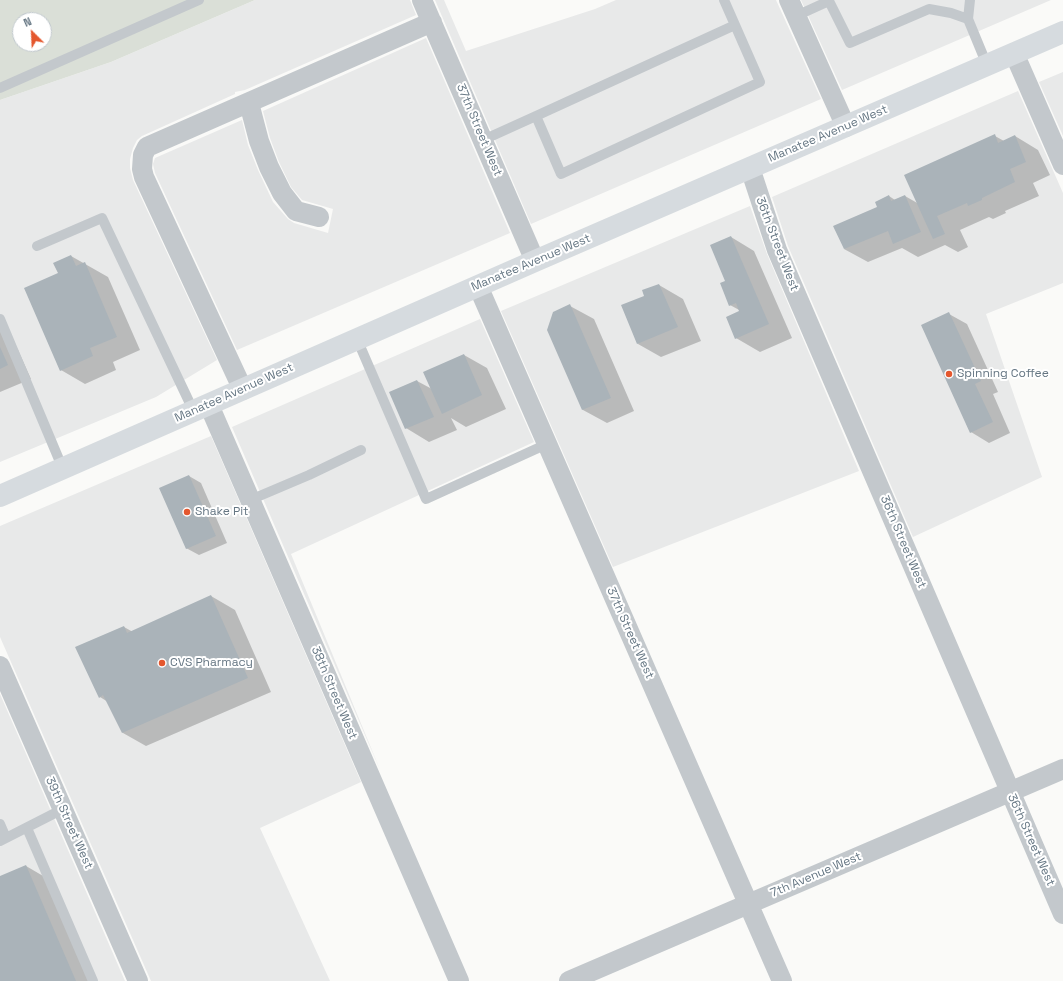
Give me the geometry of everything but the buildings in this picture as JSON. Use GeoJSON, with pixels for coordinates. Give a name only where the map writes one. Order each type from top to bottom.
{"type":"FeatureCollection","features":[{"type":"Feature","properties":{"kind":"main road","name":"Manatee Avenue West"},"geometry":{"type":"LineString","coordinates":[[1,494],[63,469],[535,261],[1063,32]]}},
{"type":"Feature","properties":{"kind":"street","name":"37th Street West"},"geometry":{"type":"LineString","coordinates":[[422,0],[535,261]]}},
{"type":"Feature","properties":{"kind":"street"},"geometry":{"type":"LineString","coordinates":[[792,8],[846,127]]}},
{"type":"Feature","properties":{"kind":"street"},"geometry":{"type":"LineString","coordinates":[[243,390],[144,177],[142,162],[143,155],[147,147],[432,22]]}},
{"type":"Feature","properties":{"kind":"street"},"geometry":{"type":"LineString","coordinates":[[1014,53],[1063,165]]}},
{"type":"Feature","properties":{"kind":"street"},"geometry":{"type":"LineString","coordinates":[[249,103],[259,141],[282,194],[296,211],[319,218]]}},
{"type":"Feature","properties":{"kind":"street","name":"36th Street West"},"geometry":{"type":"LineString","coordinates":[[750,168],[777,250],[1063,914]]}},
{"type":"Feature","properties":{"kind":"street","name":"37th Street West"},"geometry":{"type":"LineString","coordinates":[[478,286],[782,981]]}},
{"type":"Feature","properties":{"kind":"street","name":"38th Street West"},"geometry":{"type":"LineString","coordinates":[[202,408],[250,500],[459,981]]}},
{"type":"Feature","properties":{"kind":"street","name":"39th Street West"},"geometry":{"type":"LineString","coordinates":[[0,666],[138,981]]}},
{"type":"Feature","properties":{"kind":"street","name":"7th Avenue West"},"geometry":{"type":"LineString","coordinates":[[569,981],[1063,769]]}},
{"type":"Feature","properties":{"kind":"lane"},"geometry":{"type":"LineString","coordinates":[[0,88],[199,0]]}},
{"type":"Feature","properties":{"kind":"lane"},"geometry":{"type":"LineString","coordinates":[[536,116],[562,174],[760,82],[724,0]]}},
{"type":"Feature","properties":{"kind":"lane"},"geometry":{"type":"LineString","coordinates":[[970,0],[968,19],[987,65]]}},
{"type":"Feature","properties":{"kind":"lane"},"geometry":{"type":"LineString","coordinates":[[792,8],[829,1],[850,43],[929,9],[951,13],[968,19]]}},
{"type":"Feature","properties":{"kind":"lane"},"geometry":{"type":"LineString","coordinates":[[483,140],[735,25]]}},
{"type":"Feature","properties":{"kind":"lane"},"geometry":{"type":"LineString","coordinates":[[37,246],[102,218],[202,408]]}},
{"type":"Feature","properties":{"kind":"lane"},"geometry":{"type":"LineString","coordinates":[[0,319],[63,469]]}},
{"type":"Feature","properties":{"kind":"lane"},"geometry":{"type":"LineString","coordinates":[[358,339],[426,499],[548,444]]}},
{"type":"Feature","properties":{"kind":"lane"},"geometry":{"type":"LineString","coordinates":[[250,500],[309,475],[361,450]]}},
{"type":"Feature","properties":{"kind":"lane"},"geometry":{"type":"LineString","coordinates":[[0,824],[3,840],[63,809]]}},
{"type":"Feature","properties":{"kind":"lane"},"geometry":{"type":"LineString","coordinates":[[27,828],[93,981]]}},
{"type":"Feature","properties":{"kind":"shaded area"},"geometry":{"type":"Polygon","coordinates":[[[0,0],[255,0],[111,62],[0,100],[0,0]]]}},
{"type":"Feature","properties":{"kind":"shaded area"},"geometry":{"type":"Polygon","coordinates":[[[255,0],[410,0],[416,15],[245,90],[235,92],[235,94],[142,136],[137,140],[130,159],[130,168],[133,180],[217,360],[156,397],[0,462],[0,100],[111,62],[255,0]]]}},
{"type":"Feature","properties":{"kind":"shaded area"},"geometry":{"type":"Polygon","coordinates":[[[435,0],[444,0],[466,51],[595,9],[616,0],[776,0],[821,99],[531,224],[435,0]]]}},
{"type":"Feature","properties":{"kind":"shaded area"},"geometry":{"type":"Polygon","coordinates":[[[801,0],[1051,0],[842,90],[801,0]]]}},
{"type":"Feature","properties":{"kind":"shaded area"},"geometry":{"type":"Polygon","coordinates":[[[426,38],[510,233],[237,350],[155,173],[153,164],[155,158],[242,120],[248,145],[273,202],[288,219],[294,223],[328,233],[333,209],[302,200],[291,187],[270,138],[263,111],[426,38]]]}},
{"type":"Feature","properties":{"kind":"shaded area"},"geometry":{"type":"Polygon","coordinates":[[[1063,72],[1063,136],[1039,82],[1063,72]]]}},
{"type":"Feature","properties":{"kind":"shaded area"},"geometry":{"type":"Polygon","coordinates":[[[1018,91],[1063,193],[1063,283],[986,314],[1042,477],[913,537],[788,246],[772,197],[1018,91]]]}},
{"type":"Feature","properties":{"kind":"shaded area"},"geometry":{"type":"Polygon","coordinates":[[[750,206],[767,254],[859,471],[613,567],[501,311],[750,206]]]}},
{"type":"Feature","properties":{"kind":"shaded area"},"geometry":{"type":"Polygon","coordinates":[[[480,319],[534,442],[291,554],[381,772],[232,427],[480,319]]]}},
{"type":"Feature","properties":{"kind":"shaded area"},"geometry":{"type":"Polygon","coordinates":[[[211,436],[361,782],[260,828],[330,981],[151,981],[0,637],[0,526],[211,436]]]}},
{"type":"Feature","properties":{"kind":"shaded area"},"geometry":{"type":"Polygon","coordinates":[[[0,694],[125,981],[0,981],[0,694]]]}},
{"type":"Feature","properties":{"kind":"place","name":"Spinning Coffee"},"geometry":{"type":"Point","coordinates":[949,374]}},
{"type":"Feature","properties":{"kind":"place","name":"Shake Pit"},"geometry":{"type":"Point","coordinates":[187,512]}},
{"type":"Feature","properties":{"kind":"place","name":"CVS Pharmacy"},"geometry":{"type":"Point","coordinates":[162,663]}}]}
